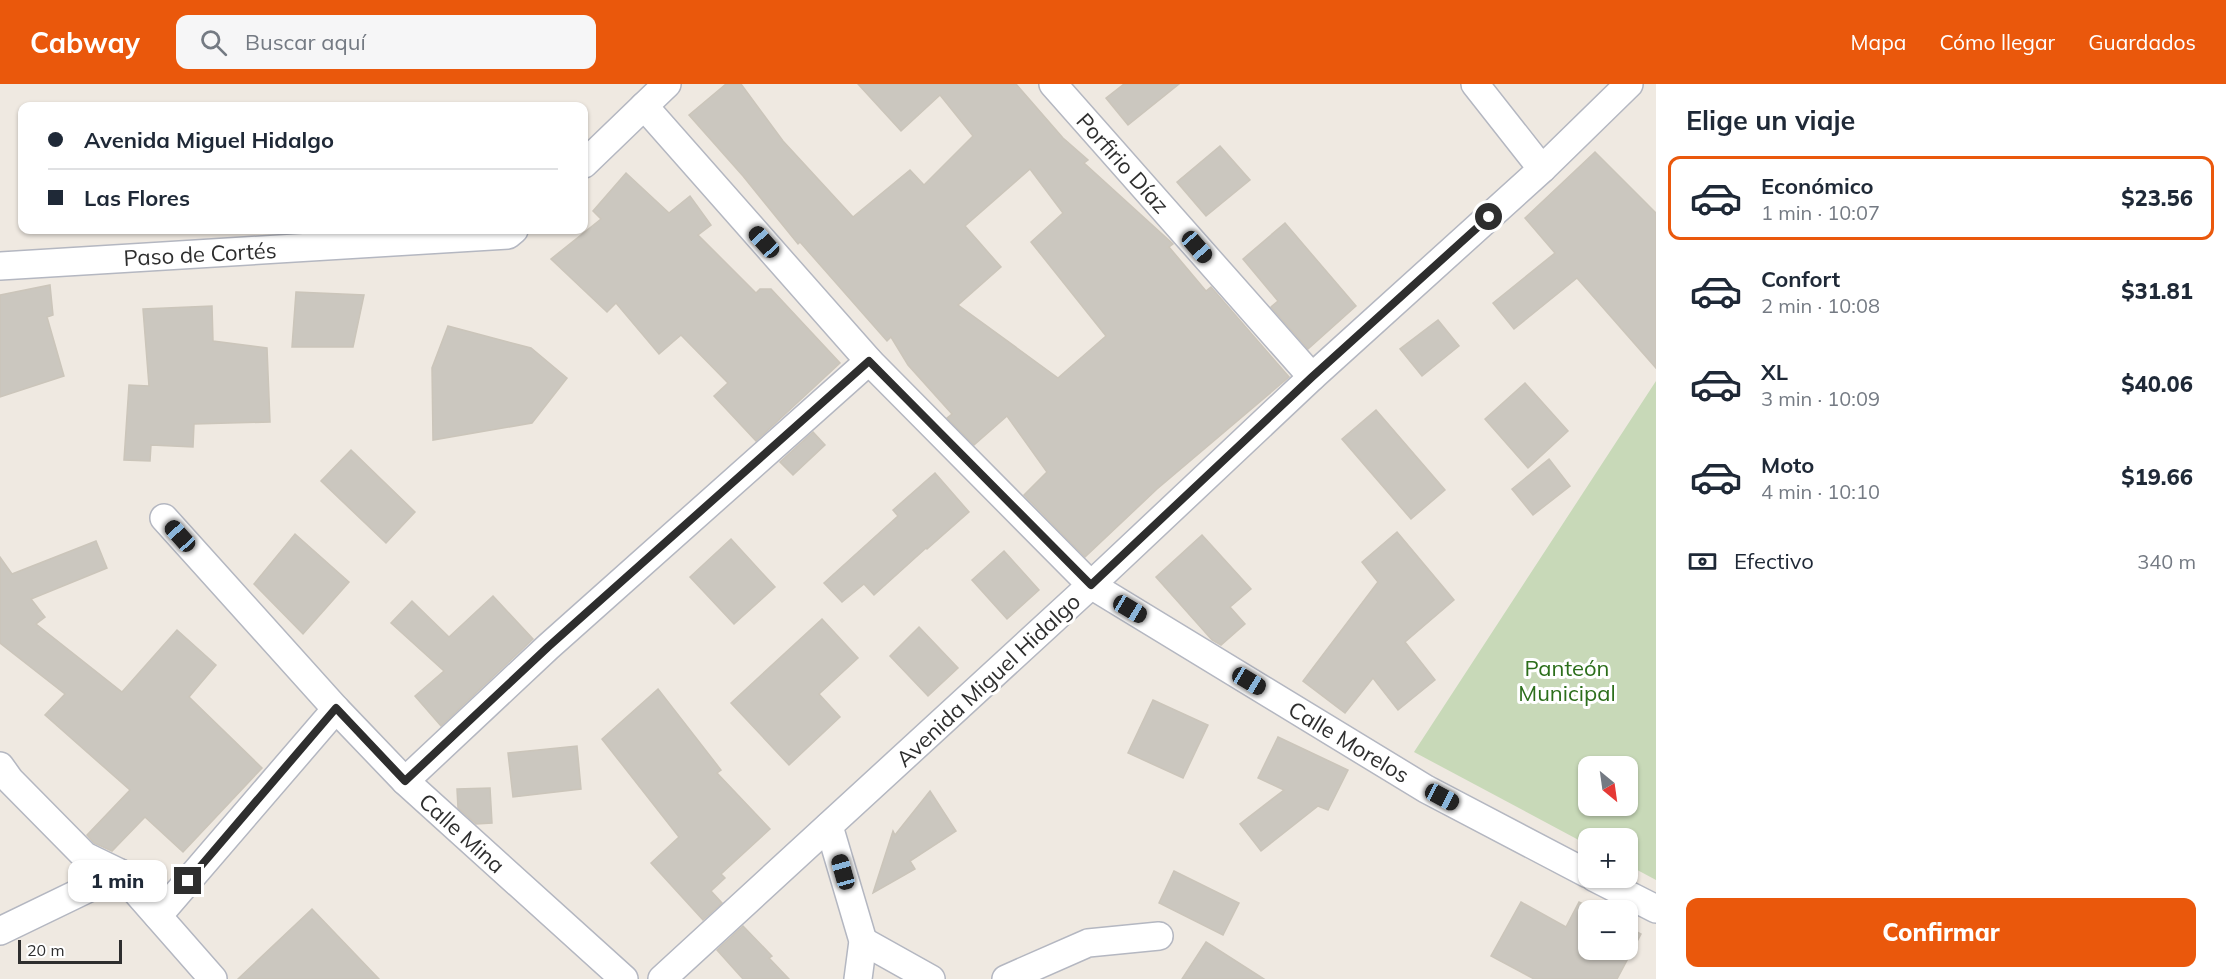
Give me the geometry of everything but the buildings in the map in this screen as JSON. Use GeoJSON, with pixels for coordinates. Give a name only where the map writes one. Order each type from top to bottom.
{"type":"FeatureCollection","features":[{"type":"Feature","properties":{"kind":"street"},"geometry":{"type":"LineString","coordinates":[[588,160],[667,84]]}},
{"type":"Feature","properties":{"kind":"street","name":"Porfirio Díaz"},"geometry":{"type":"LineString","coordinates":[[1053,84],[1312,377]]}},
{"type":"Feature","properties":{"kind":"street"},"geometry":{"type":"LineString","coordinates":[[1475,84],[1542,169]]}},
{"type":"Feature","properties":{"kind":"street","name":"Avenida Miguel Hidalgo"},"geometry":{"type":"LineString","coordinates":[[662,979],[1091,585],[1312,377],[1542,169],[1629,84]]}},
{"type":"Feature","properties":{"kind":"street","name":"Calle Morelos"},"geometry":{"type":"LineString","coordinates":[[644,106],[869,361],[1091,585],[1426,789],[1578,869]]}},
{"type":"Feature","properties":{"kind":"street","name":"Paso de Cortés"},"geometry":{"type":"LineString","coordinates":[[0,266],[481,234]]}},
{"type":"Feature","properties":{"kind":"street"},"geometry":{"type":"LineString","coordinates":[[405,781],[548,647],[869,361]]}},
{"type":"Feature","properties":{"kind":"street","name":"Calle Mina"},"geometry":{"type":"LineString","coordinates":[[164,518],[405,781],[624,979]]}},
{"type":"Feature","properties":{"kind":"street"},"geometry":{"type":"LineString","coordinates":[[158,916],[336,708]]}},
{"type":"Feature","properties":{"kind":"street"},"geometry":{"type":"LineString","coordinates":[[0,766],[10,780],[85,856],[120,873],[213,979]]}},
{"type":"Feature","properties":{"kind":"street"},"geometry":{"type":"LineString","coordinates":[[829,826],[863,941],[858,979]]}},
{"type":"Feature","properties":{"kind":"street"},"geometry":{"type":"LineString","coordinates":[[0,931],[120,873]]}},
{"type":"Feature","properties":{"kind":"street"},"geometry":{"type":"LineString","coordinates":[[1615,888],[1656,909]]}},
{"type":"Feature","properties":{"kind":"street"},"geometry":{"type":"LineString","coordinates":[[1006,979],[1088,943],[1159,936]]}},
{"type":"Feature","properties":{"kind":"street"},"geometry":{"type":"LineString","coordinates":[[863,941],[931,979]]}},
{"type":"Feature","properties":{"kind":"green space","name":"Panteón Municipal"},"geometry":{"type":"Polygon","coordinates":[[[1656,381],[1656,880],[1638,870],[1638,828],[1578,828],[1578,840],[1414,752],[1656,381]]]}},
{"type":"Feature","properties":{"kind":"route"},"geometry":{"type":"LineString","coordinates":[[188,881],[336,708],[405,781],[548,647],[869,361],[1091,585],[1312,377],[1489,217]]}}]}
